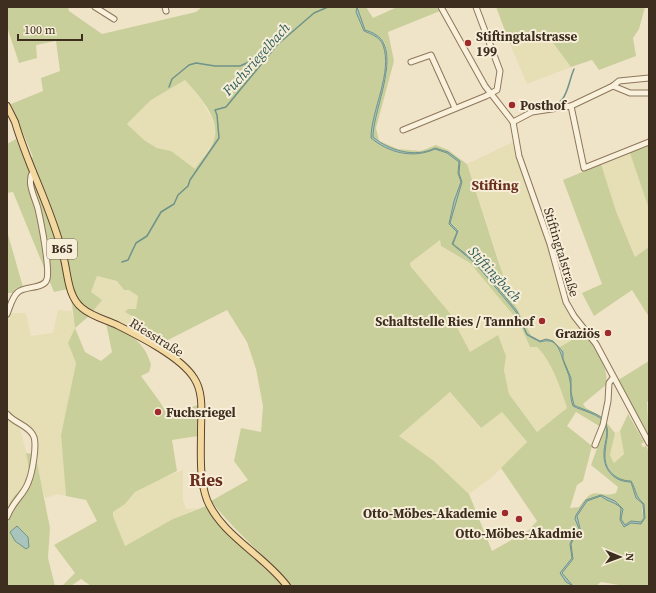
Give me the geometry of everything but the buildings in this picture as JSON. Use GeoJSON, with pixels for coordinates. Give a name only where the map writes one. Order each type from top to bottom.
{"type":"FeatureCollection","features":[{"type":"Feature","properties":{"kind":"main road","name":"Riesstraße"},"geometry":{"type":"LineString","coordinates":[[7,106],[15,122],[32,171],[60,242],[73,298],[81,308],[141,338],[170,356],[191,373],[196,380],[200,395],[202,466],[204,484],[212,510],[228,530],[287,586]]}},
{"type":"Feature","properties":{"kind":"street"},"geometry":{"type":"LineString","coordinates":[[96,7],[114,19]]}},
{"type":"Feature","properties":{"kind":"street","name":"Stiftingtalstraße"},"geometry":{"type":"LineString","coordinates":[[441,7],[490,94],[513,122],[519,156],[550,244],[566,302],[574,316],[596,344],[649,443]]}},
{"type":"Feature","properties":{"kind":"street"},"geometry":{"type":"LineString","coordinates":[[403,130],[490,94],[498,86],[500,71],[476,7]]}},
{"type":"Feature","properties":{"kind":"street"},"geometry":{"type":"LineString","coordinates":[[411,62],[431,55],[454,108]]}},
{"type":"Feature","properties":{"kind":"street"},"geometry":{"type":"LineString","coordinates":[[513,122],[525,115],[540,110],[571,106],[613,86],[619,81],[649,78]]}},
{"type":"Feature","properties":{"kind":"street"},"geometry":{"type":"LineString","coordinates":[[613,86],[630,93],[649,94]]}},
{"type":"Feature","properties":{"kind":"street"},"geometry":{"type":"LineString","coordinates":[[571,106],[584,168],[649,142]]}},
{"type":"Feature","properties":{"kind":"street"},"geometry":{"type":"LineString","coordinates":[[7,314],[19,291],[43,284],[47,278],[47,261],[38,211],[30,179],[32,171]]}},
{"type":"Feature","properties":{"kind":"street"},"geometry":{"type":"LineString","coordinates":[[595,445],[603,425],[608,401],[609,383],[613,378]]}},
{"type":"Feature","properties":{"kind":"street"},"geometry":{"type":"LineString","coordinates":[[7,414],[30,431],[36,442],[28,483],[13,503],[7,517]]}},
{"type":"Feature","properties":{"kind":"shaded area"},"geometry":{"type":"Polygon","coordinates":[[[545,32],[571,67],[527,84],[510,44],[545,32]]]}},
{"type":"Feature","properties":{"kind":"shaded area"},"geometry":{"type":"Polygon","coordinates":[[[185,80],[202,101],[212,119],[215,129],[214,141],[195,170],[171,151],[158,148],[144,140],[127,124],[151,100],[185,80]]]}},
{"type":"Feature","properties":{"kind":"shaded area"},"geometry":{"type":"Polygon","coordinates":[[[513,142],[515,152],[548,247],[564,304],[584,333],[560,347],[540,342],[532,336],[515,305],[504,290],[499,261],[467,164],[513,142]]]}},
{"type":"Feature","properties":{"kind":"shaded area"},"geometry":{"type":"Polygon","coordinates":[[[630,153],[649,209],[649,247],[636,258],[616,211],[601,164],[630,153]]]}},
{"type":"Feature","properties":{"kind":"shaded area"},"geometry":{"type":"Polygon","coordinates":[[[440,240],[441,246],[470,263],[519,322],[530,347],[537,346],[545,354],[562,391],[567,408],[537,432],[509,394],[504,370],[506,356],[498,335],[470,352],[449,312],[411,267],[410,263],[440,240]]]}},
{"type":"Feature","properties":{"kind":"shaded area"},"geometry":{"type":"Polygon","coordinates":[[[97,276],[117,281],[124,290],[129,290],[138,296],[136,309],[142,325],[160,337],[157,351],[137,339],[89,316],[91,292],[97,276]]]}},
{"type":"Feature","properties":{"kind":"shaded area"},"geometry":{"type":"Polygon","coordinates":[[[58,310],[72,311],[75,328],[68,343],[76,362],[61,435],[66,496],[58,494],[45,498],[36,466],[35,438],[20,429],[30,466],[28,479],[24,487],[14,498],[7,512],[7,318],[9,313],[26,313],[31,336],[53,333],[58,310]]]}},
{"type":"Feature","properties":{"kind":"shaded area"},"geometry":{"type":"Polygon","coordinates":[[[450,392],[480,428],[502,412],[527,443],[491,478],[469,494],[434,461],[399,436],[450,392]]]}},
{"type":"Feature","properties":{"kind":"shaded area"},"geometry":{"type":"Polygon","coordinates":[[[620,431],[624,454],[614,463],[610,455],[615,433],[620,431]]]}},
{"type":"Feature","properties":{"kind":"shaded area"},"geometry":{"type":"Polygon","coordinates":[[[183,470],[183,501],[186,509],[198,508],[173,519],[125,546],[113,516],[113,512],[125,504],[135,492],[157,480],[183,470]]]}},
{"type":"Feature","properties":{"kind":"green space"},"geometry":{"type":"Polygon","coordinates":[[[7,7],[68,7],[69,11],[102,34],[196,12],[202,7],[357,7],[356,12],[364,31],[375,36],[382,42],[385,56],[384,79],[374,116],[371,138],[393,151],[418,154],[435,149],[447,153],[459,162],[458,173],[461,182],[454,201],[449,224],[457,232],[452,244],[476,264],[516,312],[527,335],[539,342],[551,342],[560,347],[584,333],[600,356],[607,376],[607,384],[583,404],[586,408],[602,417],[615,433],[610,455],[614,463],[624,454],[620,431],[628,414],[644,442],[641,444],[643,447],[646,446],[649,451],[649,586],[625,586],[601,582],[596,586],[573,586],[562,573],[573,559],[571,544],[574,538],[579,536],[581,529],[577,516],[587,501],[601,496],[621,508],[620,520],[624,527],[631,523],[641,523],[645,518],[644,504],[639,498],[631,482],[636,498],[643,504],[642,511],[644,518],[641,522],[631,521],[625,526],[621,519],[623,509],[615,501],[601,495],[586,500],[576,515],[575,519],[580,531],[573,537],[570,544],[572,558],[560,573],[571,586],[290,586],[211,501],[248,480],[234,461],[241,428],[261,432],[263,406],[256,369],[247,342],[227,310],[166,341],[142,325],[140,320],[125,312],[128,309],[136,309],[138,296],[129,290],[124,290],[117,281],[97,276],[91,292],[102,300],[89,316],[75,328],[72,304],[68,289],[54,292],[13,192],[7,193],[7,144],[16,139],[25,161],[33,157],[11,104],[43,91],[41,78],[60,71],[56,41],[36,45],[37,58],[19,63],[7,27],[7,7]],[[185,80],[151,100],[127,124],[144,140],[157,148],[171,151],[195,169],[213,144],[214,140],[214,123],[207,107],[185,80]],[[440,240],[410,263],[411,267],[449,312],[470,352],[498,335],[506,356],[504,370],[509,394],[537,432],[567,408],[559,384],[547,359],[537,347],[530,347],[519,322],[470,263],[441,246],[440,240]],[[450,392],[399,436],[434,461],[469,494],[492,551],[529,530],[537,521],[501,468],[527,442],[502,412],[481,428],[450,392]],[[576,412],[567,426],[592,446],[583,481],[577,485],[570,508],[579,507],[589,496],[596,493],[616,493],[618,487],[591,465],[604,429],[576,412]],[[607,436],[604,450],[604,460],[608,470],[615,478],[618,479],[609,469],[605,456],[607,436]]]}},
{"type":"Feature","properties":{"kind":"green space"},"geometry":{"type":"Polygon","coordinates":[[[359,7],[366,7],[373,18],[397,7],[436,7],[440,11],[388,32],[394,61],[376,128],[379,141],[398,149],[421,151],[436,145],[448,150],[467,164],[507,288],[504,290],[515,305],[531,335],[527,335],[517,311],[477,263],[453,244],[458,231],[450,224],[462,182],[459,173],[460,163],[448,152],[435,148],[427,151],[411,153],[403,152],[387,146],[380,142],[373,137],[376,115],[386,79],[387,55],[384,41],[365,30],[357,12],[359,7]]]}},
{"type":"Feature","properties":{"kind":"green space"},"geometry":{"type":"Polygon","coordinates":[[[496,7],[645,7],[639,29],[633,38],[636,56],[599,70],[592,60],[571,67],[545,32],[510,44],[496,7]]]}},
{"type":"Feature","properties":{"kind":"green space"},"geometry":{"type":"Polygon","coordinates":[[[649,145],[649,209],[630,153],[649,145]]]}},
{"type":"Feature","properties":{"kind":"green space"},"geometry":{"type":"Polygon","coordinates":[[[601,164],[616,211],[635,257],[649,247],[649,317],[632,290],[594,316],[582,293],[602,284],[563,180],[601,164]]]}},
{"type":"Feature","properties":{"kind":"green space"},"geometry":{"type":"Polygon","coordinates":[[[7,231],[23,287],[15,289],[13,293],[7,293],[7,231]]]}},
{"type":"Feature","properties":{"kind":"green space"},"geometry":{"type":"Polygon","coordinates":[[[106,323],[114,326],[134,338],[144,350],[151,365],[149,372],[141,376],[167,414],[198,405],[198,436],[172,440],[177,471],[135,492],[125,504],[113,512],[113,516],[125,546],[173,519],[206,506],[243,548],[283,586],[91,586],[81,579],[71,586],[62,586],[75,573],[54,545],[97,521],[86,500],[66,496],[61,435],[76,363],[68,343],[75,328],[85,352],[101,361],[112,352],[106,323]]]}},
{"type":"Feature","properties":{"kind":"green space"},"geometry":{"type":"Polygon","coordinates":[[[649,361],[649,401],[647,402],[649,443],[615,382],[649,361]]]}},
{"type":"Feature","properties":{"kind":"green space"},"geometry":{"type":"Polygon","coordinates":[[[26,453],[32,454],[36,458],[50,528],[48,558],[55,586],[7,586],[7,526],[9,518],[7,512],[10,503],[26,482],[28,466],[26,453]]]}},
{"type":"Feature","properties":{"kind":"water"},"geometry":{"type":"Polygon","coordinates":[[[357,7],[365,30],[373,33],[381,39],[387,54],[387,65],[383,90],[376,116],[373,137],[387,146],[403,152],[411,153],[427,151],[435,148],[448,152],[460,161],[459,173],[462,182],[450,223],[458,231],[453,244],[477,263],[517,311],[527,334],[540,341],[546,339],[553,341],[563,352],[563,359],[560,351],[553,342],[540,342],[527,335],[516,312],[476,264],[452,244],[457,232],[449,224],[454,201],[461,182],[458,173],[459,162],[447,153],[435,149],[418,154],[393,151],[371,138],[374,116],[384,79],[385,67],[383,45],[382,42],[375,36],[364,31],[356,12],[357,7]]]}},
{"type":"Feature","properties":{"kind":"water"},"geometry":{"type":"Polygon","coordinates":[[[563,359],[571,378],[571,384],[569,375],[563,359]]]}},
{"type":"Feature","properties":{"kind":"water"},"geometry":{"type":"Polygon","coordinates":[[[571,392],[574,405],[595,413],[602,418],[606,424],[607,432],[605,424],[600,418],[573,406],[571,392]]]}},
{"type":"Feature","properties":{"kind":"water"},"geometry":{"type":"Polygon","coordinates":[[[606,439],[605,460],[612,474],[608,471],[605,461],[604,451],[606,439]]]}},
{"type":"Feature","properties":{"kind":"water"},"geometry":{"type":"Polygon","coordinates":[[[612,474],[620,479],[631,481],[637,495],[644,504],[645,518],[641,524],[631,523],[624,527],[620,520],[621,508],[601,496],[587,501],[577,516],[581,532],[579,536],[574,538],[571,544],[573,559],[562,573],[573,586],[566,582],[560,573],[572,558],[570,544],[573,537],[580,531],[575,519],[586,500],[601,495],[615,501],[623,509],[621,519],[625,525],[631,521],[641,522],[644,518],[643,504],[636,498],[631,482],[615,478],[612,474]]]}},
{"type":"Feature","properties":{"kind":"water"},"geometry":{"type":"Polygon","coordinates":[[[17,526],[28,537],[29,547],[26,549],[15,541],[10,532],[17,526]]]}},
{"type":"Feature","properties":{"kind":"waterway","name":"Fuchsriegelbach"},"geometry":{"type":"LineString","coordinates":[[122,262],[128,260],[136,243],[147,236],[161,212],[174,204],[178,195],[188,186],[190,180],[219,138],[217,115],[215,110],[226,107],[277,45],[314,13],[328,7]]}},
{"type":"Feature","properties":{"kind":"waterway"},"geometry":{"type":"LineString","coordinates":[[169,87],[172,79],[189,65],[196,63],[215,66],[240,66],[258,58]]}},
{"type":"Feature","properties":{"kind":"waterway"},"geometry":{"type":"LineString","coordinates":[[545,107],[553,106],[558,103],[566,94],[574,69]]}},
{"type":"Feature","properties":{"kind":"place","name":"Stiftingtalstrasse 199"},"geometry":{"type":"Point","coordinates":[468,43]}},
{"type":"Feature","properties":{"kind":"place","name":"Posthof"},"geometry":{"type":"Point","coordinates":[512,105]}},
{"type":"Feature","properties":{"kind":"place","name":"Schaltstelle Ries / Tannhof"},"geometry":{"type":"Point","coordinates":[542,321]}},
{"type":"Feature","properties":{"kind":"place","name":"Graziös"},"geometry":{"type":"Point","coordinates":[608,333]}},
{"type":"Feature","properties":{"kind":"place","name":"Fuchsriegel"},"geometry":{"type":"Point","coordinates":[158,412]}},
{"type":"Feature","properties":{"kind":"place","name":"Otto-Möbes-Akademie"},"geometry":{"type":"Point","coordinates":[505,513]}},
{"type":"Feature","properties":{"kind":"place","name":"Otto-Möbes-Akadmie"},"geometry":{"type":"Point","coordinates":[519,519]}},
{"type":"Feature","properties":{"kind":"district","name":"Stifting"},"geometry":{"type":"Point","coordinates":[495,185]}},
{"type":"Feature","properties":{"kind":"district","name":"Ries"},"geometry":{"type":"Point","coordinates":[206,480]}},
{"type":"Feature","properties":{"kind":"water label","name":"Stiftingbach"},"geometry":{"type":"Point","coordinates":[495,274]}}]}
